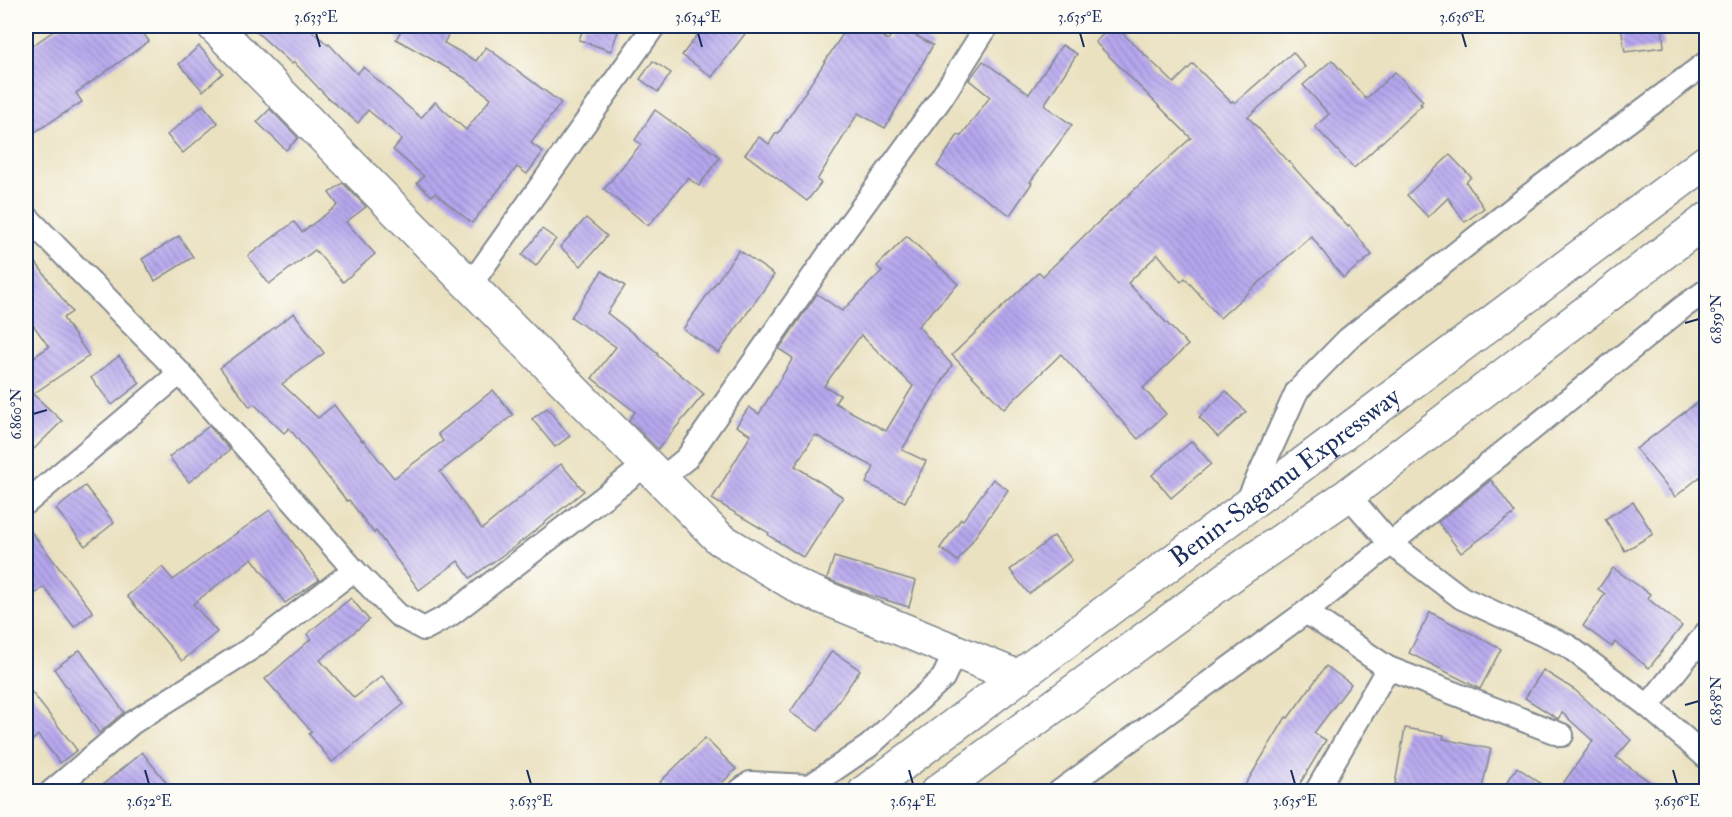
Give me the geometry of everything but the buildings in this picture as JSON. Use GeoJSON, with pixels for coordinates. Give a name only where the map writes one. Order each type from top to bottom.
{"type":"FeatureCollection","features":[{"type":"Feature","properties":{"kind":"main road"},"geometry":{"type":"LineString","coordinates":[[214,26],[720,539],[801,588],[1018,677]]}},
{"type":"Feature","properties":{"kind":"main road","name":"Benin-Sagamu Expressway"},"geometry":{"type":"LineString","coordinates":[[865,792],[1707,162]]}},
{"type":"Feature","properties":{"kind":"main road","name":"Benin-Sagamu Expressway"},"geometry":{"type":"LineString","coordinates":[[937,792],[1240,569],[1348,495],[1707,220]]}},
{"type":"Feature","properties":{"kind":"main road"},"geometry":{"type":"LineString","coordinates":[[1212,532],[1240,569]]}},
{"type":"Feature","properties":{"kind":"street"},"geometry":{"type":"LineString","coordinates":[[471,284],[654,26]]}},
{"type":"Feature","properties":{"kind":"street"},"geometry":{"type":"LineString","coordinates":[[26,216],[180,373],[354,570],[398,615],[424,629],[450,615],[654,471],[687,458],[846,229],[942,97],[987,26]]}},
{"type":"Feature","properties":{"kind":"street"},"geometry":{"type":"LineString","coordinates":[[1244,508],[1297,391],[1348,339],[1531,194],[1707,63]]}},
{"type":"Feature","properties":{"kind":"street"},"geometry":{"type":"LineString","coordinates":[[1059,792],[1306,612],[1707,291]]}},
{"type":"Feature","properties":{"kind":"street"},"geometry":{"type":"LineString","coordinates":[[26,502],[180,373]]}},
{"type":"Feature","properties":{"kind":"street"},"geometry":{"type":"LineString","coordinates":[[1348,495],[1390,543],[1462,598],[1568,646],[1648,706],[1707,757]]}},
{"type":"Feature","properties":{"kind":"street"},"geometry":{"type":"LineString","coordinates":[[51,792],[132,723],[252,648],[354,570]]}},
{"type":"Feature","properties":{"kind":"street"},"geometry":{"type":"LineString","coordinates":[[1306,612],[1388,668],[1562,735]]}},
{"type":"Feature","properties":{"kind":"street"},"geometry":{"type":"LineString","coordinates":[[1648,706],[1707,633]]}},
{"type":"Feature","properties":{"kind":"street"},"geometry":{"type":"LineString","coordinates":[[738,792],[750,783],[810,786],[869,746],[943,678],[956,651]]}},
{"type":"Feature","properties":{"kind":"street"},"geometry":{"type":"LineString","coordinates":[[1316,792],[1388,668]]}}]}
